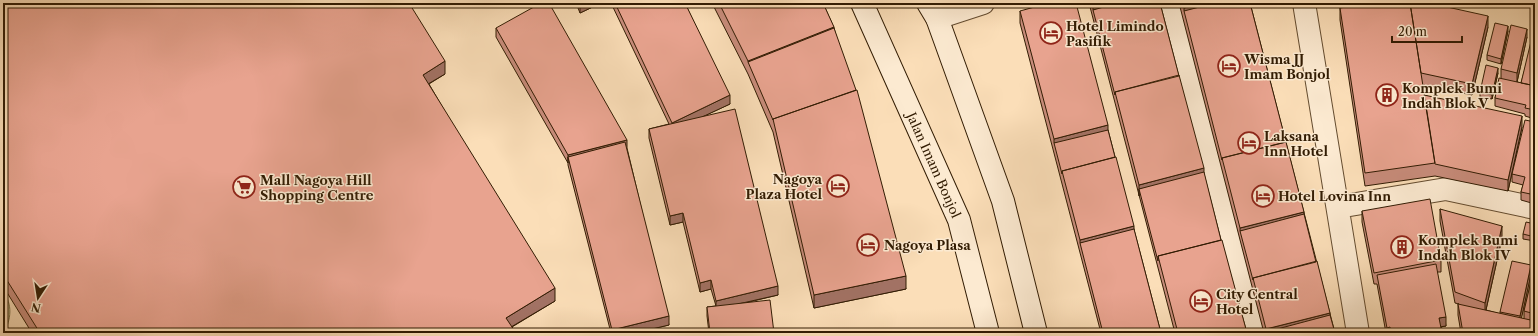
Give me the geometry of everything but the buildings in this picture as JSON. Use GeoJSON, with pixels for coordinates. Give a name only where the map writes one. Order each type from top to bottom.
{"type":"FeatureCollection","features":[{"type":"Feature","properties":{"kind":"street","name":"Jalan Imam Bonjol"},"geometry":{"type":"LineString","coordinates":[[862,3],[959,220],[988,333]]}},
{"type":"Feature","properties":{"kind":"street"},"geometry":{"type":"LineString","coordinates":[[983,3],[933,11],[1003,201],[1036,333]]}},
{"type":"Feature","properties":{"kind":"street"},"geometry":{"type":"LineString","coordinates":[[1168,3],[1253,333]]}},
{"type":"Feature","properties":{"kind":"street"},"geometry":{"type":"LineString","coordinates":[[1304,3],[1358,333]]}},
{"type":"Feature","properties":{"kind":"street"},"geometry":{"type":"LineString","coordinates":[[1338,207],[1446,189],[1535,208]]}},
{"type":"Feature","properties":{"kind":"shaded area"},"geometry":{"type":"Polygon","coordinates":[[[3,291],[10,307],[8,322],[4,333],[3,291]]]}},
{"type":"Feature","properties":{"kind":"place","name":"Hotel Limindo Pasifik"},"geometry":{"type":"Point","coordinates":[1051,33]}},
{"type":"Feature","properties":{"kind":"place","name":"Wisma JJ Imam Bonjol"},"geometry":{"type":"Point","coordinates":[1229,66]}},
{"type":"Feature","properties":{"kind":"place","name":"Komplek Bumi Indah Blok V"},"geometry":{"type":"Point","coordinates":[1387,95]}},
{"type":"Feature","properties":{"kind":"place","name":"Laksana Inn Hotel"},"geometry":{"type":"Point","coordinates":[1249,143]}},
{"type":"Feature","properties":{"kind":"place","name":"Nagoya Plaza Hotel"},"geometry":{"type":"Point","coordinates":[838,186]}},
{"type":"Feature","properties":{"kind":"place","name":"Mall Nagoya Hill Shopping Centre"},"geometry":{"type":"Point","coordinates":[244,187]}},
{"type":"Feature","properties":{"kind":"place","name":"Hotel Lovina Inn"},"geometry":{"type":"Point","coordinates":[1263,196]}},
{"type":"Feature","properties":{"kind":"place","name":"Nagoya Plasa"},"geometry":{"type":"Point","coordinates":[868,245]}},
{"type":"Feature","properties":{"kind":"place","name":"Komplek Bumi Indah Blok IV"},"geometry":{"type":"Point","coordinates":[1402,247]}},
{"type":"Feature","properties":{"kind":"place","name":"City Central Hotel"},"geometry":{"type":"Point","coordinates":[1201,301]}}]}
